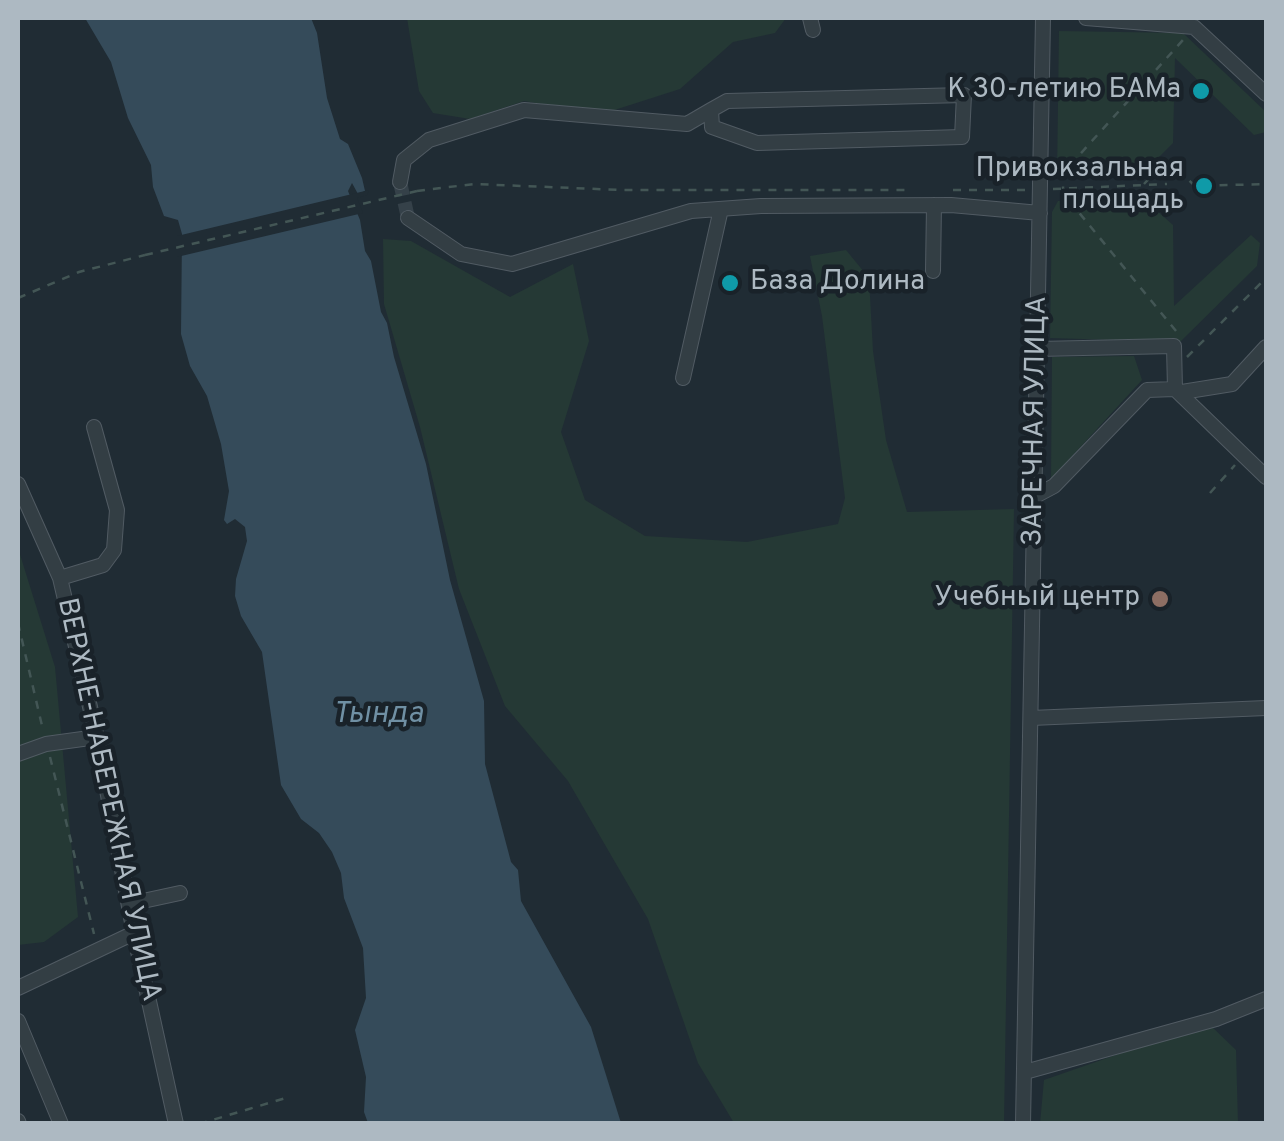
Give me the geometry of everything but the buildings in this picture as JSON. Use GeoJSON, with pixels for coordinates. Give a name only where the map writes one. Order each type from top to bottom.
{"type":"FeatureCollection","features":[{"type":"Feature","properties":{"kind":"street","name":"ЗАРЕЧНАЯ УЛИЦА"},"geometry":{"type":"LineString","coordinates":[[1024,1124],[1043,18]]}},
{"type":"Feature","properties":{"kind":"street"},"geometry":{"type":"LineString","coordinates":[[1086,18],[1194,28],[1266,94]]}},
{"type":"Feature","properties":{"kind":"street"},"geometry":{"type":"LineString","coordinates":[[400,182],[404,160],[429,140],[524,110],[687,124],[711,110],[728,101],[964,95],[962,137],[757,143],[712,126],[711,110]]}},
{"type":"Feature","properties":{"kind":"street"},"geometry":{"type":"LineString","coordinates":[[408,218],[461,254],[512,264],[691,211],[934,205],[1040,214]]}},
{"type":"Feature","properties":{"kind":"street"},"geometry":{"type":"LineString","coordinates":[[933,271],[934,205]]}},
{"type":"Feature","properties":{"kind":"street"},"geometry":{"type":"LineString","coordinates":[[683,378],[722,209]]}},
{"type":"Feature","properties":{"kind":"street"},"geometry":{"type":"LineString","coordinates":[[1038,349],[1174,346],[1178,391],[1266,477]]}},
{"type":"Feature","properties":{"kind":"street"},"geometry":{"type":"LineString","coordinates":[[1036,495],[1054,486],[1146,390],[1178,391],[1232,384],[1266,347]]}},
{"type":"Feature","properties":{"kind":"street"},"geometry":{"type":"LineString","coordinates":[[60,578],[103,565],[114,550],[117,510],[94,427]]}},
{"type":"Feature","properties":{"kind":"street","name":"ВЕРХНЕ-НАБЕРЕЖНАЯ УЛИЦА"},"geometry":{"type":"LineString","coordinates":[[18,484],[60,578],[97,736],[134,933],[176,1124]]}},
{"type":"Feature","properties":{"kind":"street"},"geometry":{"type":"LineString","coordinates":[[1031,718],[1266,708]]}},
{"type":"Feature","properties":{"kind":"street"},"geometry":{"type":"LineString","coordinates":[[18,754],[46,744],[97,736]]}},
{"type":"Feature","properties":{"kind":"street"},"geometry":{"type":"LineString","coordinates":[[129,904],[180,893]]}},
{"type":"Feature","properties":{"kind":"street"},"geometry":{"type":"LineString","coordinates":[[18,988],[134,933]]}},
{"type":"Feature","properties":{"kind":"street"},"geometry":{"type":"LineString","coordinates":[[1025,1072],[1216,1019],[1266,999]]}},
{"type":"Feature","properties":{"kind":"street"},"geometry":{"type":"LineString","coordinates":[[18,1021],[61,1124]]}},
{"type":"Feature","properties":{"kind":"path"},"geometry":{"type":"LineString","coordinates":[[1063,188],[1064,172],[1194,28]]}},
{"type":"Feature","properties":{"kind":"path"},"geometry":{"type":"LineString","coordinates":[[1144,185],[1166,160],[1196,186],[1266,184]]}},
{"type":"Feature","properties":{"kind":"path"},"geometry":{"type":"LineString","coordinates":[[18,298],[79,272],[145,255],[417,191],[474,184],[622,190],[921,190]]}},
{"type":"Feature","properties":{"kind":"path"},"geometry":{"type":"LineString","coordinates":[[941,190],[1167,184]]}},
{"type":"Feature","properties":{"kind":"path"},"geometry":{"type":"LineString","coordinates":[[1179,366],[1266,278]]}},
{"type":"Feature","properties":{"kind":"path"},"geometry":{"type":"LineString","coordinates":[[18,623],[98,950]]}},
{"type":"Feature","properties":{"kind":"path"},"geometry":{"type":"LineString","coordinates":[[199,1124],[289,1097]]}},
{"type":"Feature","properties":{"kind":"green space"},"geometry":{"type":"Polygon","coordinates":[[[407,18],[786,18],[775,33],[733,42],[680,89],[602,114],[524,101],[470,119],[433,113],[419,91],[407,18]]]}},
{"type":"Feature","properties":{"kind":"green space"},"geometry":{"type":"Polygon","coordinates":[[[1059,31],[1183,33],[1266,112],[1266,132],[1254,135],[1175,58],[1173,143],[1141,175],[1057,176],[1059,31]]]}},
{"type":"Feature","properties":{"kind":"green space"},"geometry":{"type":"Polygon","coordinates":[[[1140,196],[1173,225],[1174,306],[1251,235],[1260,243],[1257,266],[1180,342],[1050,338],[1052,212],[1058,201],[1140,196]]]}},
{"type":"Feature","properties":{"kind":"green space"},"geometry":{"type":"Polygon","coordinates":[[[383,239],[411,241],[510,297],[573,264],[589,341],[561,432],[585,500],[645,536],[747,542],[838,524],[845,498],[822,316],[810,256],[846,250],[869,278],[873,351],[886,440],[907,512],[1014,509],[1004,1123],[734,1123],[698,1063],[648,919],[568,781],[505,706],[459,589],[420,427],[384,304],[383,239]]]}},
{"type":"Feature","properties":{"kind":"green space"},"geometry":{"type":"Polygon","coordinates":[[[1134,356],[1142,380],[1051,479],[1052,357],[1134,356]]]}},
{"type":"Feature","properties":{"kind":"green space"},"geometry":{"type":"Polygon","coordinates":[[[18,548],[55,667],[78,917],[44,942],[18,945],[18,548]]]}},
{"type":"Feature","properties":{"kind":"green space"},"geometry":{"type":"Polygon","coordinates":[[[1208,1023],[1236,1050],[1238,1123],[1040,1124],[1044,1080],[1208,1023]]]}},
{"type":"Feature","properties":{"kind":"water","name":"Тында"},"geometry":{"type":"Polygon","coordinates":[[[85,18],[311,18],[327,98],[340,139],[348,144],[362,178],[365,191],[358,194],[352,183],[348,191],[360,220],[381,312],[426,464],[450,580],[484,701],[485,764],[511,862],[518,870],[521,901],[591,1027],[621,1123],[368,1123],[364,1112],[366,1077],[355,1030],[366,998],[363,948],[332,852],[319,833],[301,819],[281,785],[262,652],[241,616],[235,596],[247,541],[245,527],[235,519],[227,524],[224,520],[229,491],[221,444],[207,396],[190,366],[181,334],[182,234],[178,220],[164,216],[153,187],[151,165],[128,118],[111,62],[85,18]]]}},
{"type":"Feature","properties":{"kind":"pier"},"geometry":{"type":"Polygon","coordinates":[[[369,190],[367,195],[357,198],[363,213],[177,257],[177,236],[369,190]]]}},
{"type":"Feature","properties":{"kind":"tunnel"},"geometry":{"type":"LineString","coordinates":[[400,182],[408,218]]}},
{"type":"Feature","properties":{"kind":"place","name":"К 30-летию БАМа"},"geometry":{"type":"Point","coordinates":[1201,91]}},
{"type":"Feature","properties":{"kind":"place","name":"Привокзальная площадь"},"geometry":{"type":"Point","coordinates":[1204,186]}},
{"type":"Feature","properties":{"kind":"place","name":"База Долина"},"geometry":{"type":"Point","coordinates":[730,283]}},
{"type":"Feature","properties":{"kind":"place","name":"Учебный центр"},"geometry":{"type":"Point","coordinates":[1160,599]}}]}
